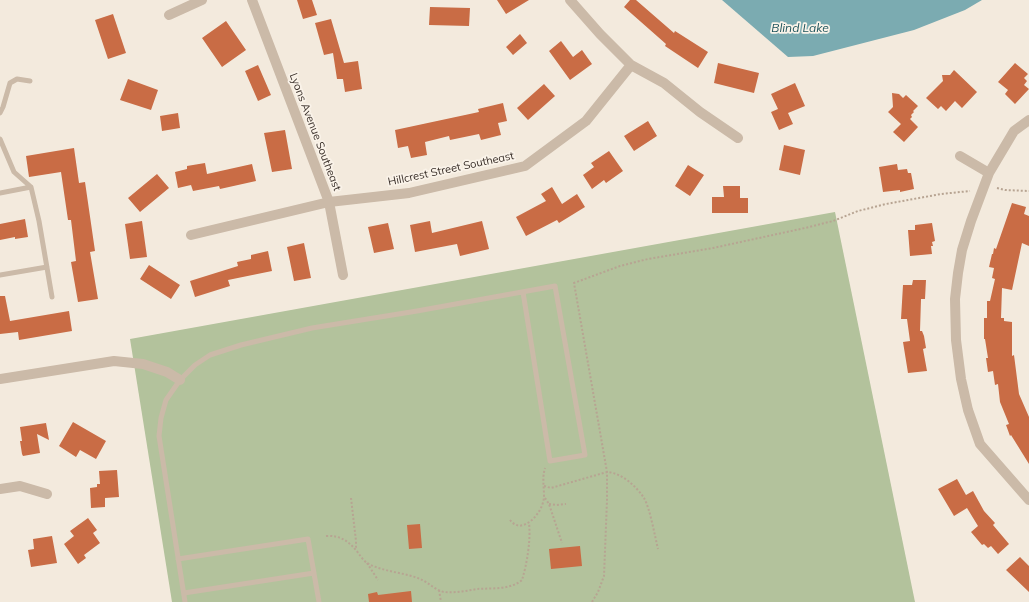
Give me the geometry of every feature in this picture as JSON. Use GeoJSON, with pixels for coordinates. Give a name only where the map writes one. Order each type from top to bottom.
{"type":"FeatureCollection","features":[{"type":"Feature","properties":{"kind":"street"},"geometry":{"type":"LineString","coordinates":[[169,15],[202,0]]}},
{"type":"Feature","properties":{"kind":"street","name":"Lyons Avenue Southeast"},"geometry":{"type":"LineString","coordinates":[[252,0],[329,202],[343,276]]}},
{"type":"Feature","properties":{"kind":"street"},"geometry":{"type":"LineString","coordinates":[[570,0],[600,34],[631,65],[664,83],[700,112],[738,138]]}},
{"type":"Feature","properties":{"kind":"street","name":"Hillcrest Street Southeast"},"geometry":{"type":"LineString","coordinates":[[191,235],[329,202],[409,193],[526,166],[586,121],[631,65]]}},
{"type":"Feature","properties":{"kind":"street"},"geometry":{"type":"LineString","coordinates":[[1029,120],[1014,131],[989,173],[962,250],[956,299],[956,340],[960,371],[968,410],[980,444],[1029,500]]}},
{"type":"Feature","properties":{"kind":"street"},"geometry":{"type":"LineString","coordinates":[[960,156],[989,173]]}},
{"type":"Feature","properties":{"kind":"street"},"geometry":{"type":"LineString","coordinates":[[0,379],[114,361],[143,364],[167,372],[180,380]]}},
{"type":"Feature","properties":{"kind":"street"},"geometry":{"type":"LineString","coordinates":[[0,489],[20,486],[47,494]]}},
{"type":"Feature","properties":{"kind":"lane"},"geometry":{"type":"LineString","coordinates":[[0,113],[10,83],[17,79],[30,81]]}},
{"type":"Feature","properties":{"kind":"lane"},"geometry":{"type":"LineString","coordinates":[[0,138],[14,172],[31,188],[39,221],[52,297]]}},
{"type":"Feature","properties":{"kind":"lane"},"geometry":{"type":"LineString","coordinates":[[0,193],[31,188]]}},
{"type":"Feature","properties":{"kind":"lane"},"geometry":{"type":"LineString","coordinates":[[0,275],[46,267]]}},
{"type":"Feature","properties":{"kind":"lane"},"geometry":{"type":"LineString","coordinates":[[185,602],[159,436],[166,400],[180,380],[194,365],[210,355],[269,337],[312,328],[555,286],[584,455],[550,461],[523,292]]}},
{"type":"Feature","properties":{"kind":"lane"},"geometry":{"type":"LineString","coordinates":[[178,559],[308,539],[319,602]]}},
{"type":"Feature","properties":{"kind":"lane"},"geometry":{"type":"LineString","coordinates":[[184,593],[314,573]]}},
{"type":"Feature","properties":{"kind":"path"},"geometry":{"type":"LineString","coordinates":[[997,188],[1005,190],[1029,191]]}},
{"type":"Feature","properties":{"kind":"path"},"geometry":{"type":"LineString","coordinates":[[592,602],[598,592],[604,576],[607,472],[574,283],[620,266],[648,259],[713,248],[806,228],[833,221],[858,211],[886,204],[970,191]]}},
{"type":"Feature","properties":{"kind":"path"},"geometry":{"type":"LineString","coordinates":[[510,520],[513,524],[520,526],[529,523],[538,512],[544,498],[542,476],[545,468]]}},
{"type":"Feature","properties":{"kind":"path"},"geometry":{"type":"LineString","coordinates":[[544,486],[551,488],[607,472],[613,472],[623,477],[644,498],[648,506],[658,549]]}},
{"type":"Feature","properties":{"kind":"path"},"geometry":{"type":"LineString","coordinates":[[351,498],[356,541],[356,547],[354,548]]}},
{"type":"Feature","properties":{"kind":"path"},"geometry":{"type":"LineString","coordinates":[[544,498],[549,504],[562,543]]}},
{"type":"Feature","properties":{"kind":"path"},"geometry":{"type":"LineString","coordinates":[[549,504],[566,504]]}},
{"type":"Feature","properties":{"kind":"path"},"geometry":{"type":"LineString","coordinates":[[366,562],[391,571],[422,579],[442,592],[479,589],[489,590],[508,586],[522,580],[526,565],[530,529],[529,523]]}},
{"type":"Feature","properties":{"kind":"path"},"geometry":{"type":"LineString","coordinates":[[326,536],[340,537],[346,540],[366,562],[378,580]]}},
{"type":"Feature","properties":{"kind":"path"},"geometry":{"type":"LineString","coordinates":[[439,590],[441,602]]}},
{"type":"Feature","properties":{"kind":"green space"},"geometry":{"type":"Polygon","coordinates":[[[835,212],[915,602],[172,602],[130,339],[835,212]]]}},
{"type":"Feature","properties":{"kind":"water","name":"Blind Lake"},"geometry":{"type":"Polygon","coordinates":[[[722,0],[982,0],[965,10],[914,30],[813,56],[788,57],[722,0]]]}},
{"type":"Feature","properties":{"kind":"building"},"geometry":{"type":"Polygon","coordinates":[[[297,0],[312,0],[317,15],[303,19],[297,0]]]}},
{"type":"Feature","properties":{"kind":"building"},"geometry":{"type":"Polygon","coordinates":[[[497,0],[529,0],[506,14],[497,0]]]}},
{"type":"Feature","properties":{"kind":"building"},"geometry":{"type":"Polygon","coordinates":[[[630,0],[636,0],[674,33],[675,31],[708,52],[698,68],[665,46],[666,44],[624,7],[630,0]]]}},
{"type":"Feature","properties":{"kind":"building"},"geometry":{"type":"Polygon","coordinates":[[[430,7],[470,8],[469,26],[429,25],[430,7]]]}},
{"type":"Feature","properties":{"kind":"building"},"geometry":{"type":"Polygon","coordinates":[[[113,14],[126,53],[108,59],[95,20],[113,14]]]}},
{"type":"Feature","properties":{"kind":"building"},"geometry":{"type":"Polygon","coordinates":[[[331,19],[344,63],[358,61],[362,89],[345,92],[343,79],[337,79],[333,53],[324,55],[315,23],[331,19]]]}},
{"type":"Feature","properties":{"kind":"building"},"geometry":{"type":"Polygon","coordinates":[[[226,21],[246,50],[222,67],[202,38],[226,21]]]}},
{"type":"Feature","properties":{"kind":"building"},"geometry":{"type":"Polygon","coordinates":[[[520,34],[527,43],[513,55],[506,47],[520,34]]]}},
{"type":"Feature","properties":{"kind":"building"},"geometry":{"type":"Polygon","coordinates":[[[561,41],[573,57],[582,50],[592,64],[570,80],[549,51],[561,41]]]}},
{"type":"Feature","properties":{"kind":"building"},"geometry":{"type":"Polygon","coordinates":[[[718,63],[759,73],[754,93],[714,83],[718,63]]]}},
{"type":"Feature","properties":{"kind":"building"},"geometry":{"type":"Polygon","coordinates":[[[1015,63],[1028,74],[1024,78],[1027,81],[1024,85],[1029,89],[1015,104],[1005,94],[1008,90],[998,82],[1015,63]]]}},
{"type":"Feature","properties":{"kind":"building"},"geometry":{"type":"Polygon","coordinates":[[[258,65],[271,95],[258,101],[245,71],[258,65]]]}},
{"type":"Feature","properties":{"kind":"building"},"geometry":{"type":"Polygon","coordinates":[[[954,70],[977,92],[962,108],[955,101],[946,111],[941,106],[938,109],[926,98],[943,81],[942,75],[950,75],[954,70]]]}},
{"type":"Feature","properties":{"kind":"building"},"geometry":{"type":"Polygon","coordinates":[[[128,79],[158,90],[151,110],[120,100],[128,79]]]}},
{"type":"Feature","properties":{"kind":"building"},"geometry":{"type":"Polygon","coordinates":[[[795,83],[805,106],[788,113],[793,124],[779,130],[771,112],[778,109],[771,94],[795,83]]]}},
{"type":"Feature","properties":{"kind":"building"},"geometry":{"type":"Polygon","coordinates":[[[544,84],[555,96],[528,120],[517,108],[544,84]]]}},
{"type":"Feature","properties":{"kind":"building"},"geometry":{"type":"Polygon","coordinates":[[[892,93],[899,94],[903,98],[906,95],[918,106],[913,111],[914,112],[910,119],[918,127],[904,142],[893,132],[901,124],[888,112],[893,107],[892,93]]]}},
{"type":"Feature","properties":{"kind":"building"},"geometry":{"type":"Polygon","coordinates":[[[503,103],[507,121],[498,123],[501,135],[481,140],[479,134],[450,140],[449,136],[425,142],[427,155],[411,158],[408,146],[398,148],[395,130],[479,112],[478,109],[503,103]]]}},
{"type":"Feature","properties":{"kind":"building"},"geometry":{"type":"Polygon","coordinates":[[[178,113],[180,128],[162,131],[160,116],[178,113]]]}},
{"type":"Feature","properties":{"kind":"building"},"geometry":{"type":"Polygon","coordinates":[[[648,121],[657,136],[634,151],[624,136],[648,121]]]}},
{"type":"Feature","properties":{"kind":"building"},"geometry":{"type":"Polygon","coordinates":[[[285,130],[292,169],[272,172],[264,133],[285,130]]]}},
{"type":"Feature","properties":{"kind":"building"},"geometry":{"type":"Polygon","coordinates":[[[784,145],[805,150],[800,175],[779,170],[784,145]]]}},
{"type":"Feature","properties":{"kind":"building"},"geometry":{"type":"Polygon","coordinates":[[[74,148],[79,183],[85,182],[95,251],[90,252],[98,299],[78,302],[71,262],[76,261],[71,220],[68,220],[61,172],[29,177],[26,156],[74,148]]]}},
{"type":"Feature","properties":{"kind":"building"},"geometry":{"type":"Polygon","coordinates":[[[609,151],[623,171],[606,183],[604,180],[592,189],[583,175],[594,167],[591,163],[609,151]]]}},
{"type":"Feature","properties":{"kind":"building"},"geometry":{"type":"Polygon","coordinates":[[[205,163],[207,174],[252,164],[256,181],[220,189],[219,186],[193,191],[191,185],[178,188],[175,172],[187,169],[187,166],[205,163]]]}},
{"type":"Feature","properties":{"kind":"building"},"geometry":{"type":"Polygon","coordinates":[[[897,164],[898,170],[907,169],[908,173],[911,173],[914,189],[900,192],[900,190],[883,192],[879,167],[897,164]]]}},
{"type":"Feature","properties":{"kind":"building"},"geometry":{"type":"Polygon","coordinates":[[[688,165],[704,175],[690,196],[675,186],[688,165]]]}},
{"type":"Feature","properties":{"kind":"building"},"geometry":{"type":"Polygon","coordinates":[[[157,174],[169,188],[140,212],[128,198],[157,174]]]}},
{"type":"Feature","properties":{"kind":"building"},"geometry":{"type":"Polygon","coordinates":[[[723,186],[740,186],[740,198],[748,198],[748,213],[712,213],[712,197],[724,197],[723,186]]]}},
{"type":"Feature","properties":{"kind":"building"},"geometry":{"type":"Polygon","coordinates":[[[552,187],[562,204],[577,194],[585,207],[559,223],[557,220],[526,236],[516,217],[546,201],[541,194],[552,187]]]}},
{"type":"Feature","properties":{"kind":"building"},"geometry":{"type":"Polygon","coordinates":[[[1012,203],[1026,207],[1024,214],[1029,216],[1029,246],[1022,243],[1012,290],[1002,288],[1001,318],[1004,318],[1004,321],[1012,322],[1012,356],[1014,355],[1019,394],[1029,417],[1029,464],[1011,435],[1010,436],[1006,425],[1009,424],[1000,402],[998,384],[995,385],[993,371],[988,372],[986,358],[988,358],[984,339],[984,318],[987,318],[987,301],[990,301],[995,279],[992,278],[994,268],[989,267],[994,248],[996,249],[1012,203]]]}},
{"type":"Feature","properties":{"kind":"building"},"geometry":{"type":"Polygon","coordinates":[[[25,219],[28,237],[15,239],[15,237],[0,240],[0,224],[25,219]]]}},
{"type":"Feature","properties":{"kind":"building"},"geometry":{"type":"Polygon","coordinates":[[[142,221],[147,257],[130,259],[125,224],[142,221]]]}},
{"type":"Feature","properties":{"kind":"building"},"geometry":{"type":"Polygon","coordinates":[[[430,221],[432,233],[482,221],[489,249],[460,256],[457,244],[415,252],[410,225],[430,221]]]}},
{"type":"Feature","properties":{"kind":"building"},"geometry":{"type":"Polygon","coordinates":[[[388,223],[394,249],[374,253],[368,227],[388,223]]]}},
{"type":"Feature","properties":{"kind":"building"},"geometry":{"type":"Polygon","coordinates":[[[932,223],[935,241],[932,242],[933,246],[931,246],[932,254],[910,256],[908,230],[915,230],[915,225],[932,223]]]}},
{"type":"Feature","properties":{"kind":"building"},"geometry":{"type":"Polygon","coordinates":[[[304,243],[311,278],[294,281],[287,247],[304,243]]]}},
{"type":"Feature","properties":{"kind":"building"},"geometry":{"type":"Polygon","coordinates":[[[268,251],[272,271],[228,280],[230,286],[195,297],[190,281],[238,266],[237,262],[251,259],[251,255],[268,251]]]}},
{"type":"Feature","properties":{"kind":"building"},"geometry":{"type":"Polygon","coordinates":[[[149,265],[180,285],[171,299],[140,279],[149,265]]]}},
{"type":"Feature","properties":{"kind":"building"},"geometry":{"type":"Polygon","coordinates":[[[913,280],[926,280],[925,299],[921,299],[920,331],[922,331],[924,336],[926,348],[923,349],[927,371],[908,373],[903,342],[910,341],[907,319],[901,319],[903,285],[912,285],[913,280]]]}},
{"type":"Feature","properties":{"kind":"building"},"geometry":{"type":"Polygon","coordinates":[[[0,296],[5,296],[10,321],[69,311],[72,331],[19,340],[18,332],[0,334],[0,296]]]}},
{"type":"Feature","properties":{"kind":"building"},"geometry":{"type":"Polygon","coordinates":[[[73,422],[106,441],[96,459],[80,450],[76,457],[59,446],[73,422]]]}},
{"type":"Feature","properties":{"kind":"building"},"geometry":{"type":"Polygon","coordinates":[[[46,423],[49,440],[37,434],[40,453],[23,456],[20,441],[22,441],[20,427],[46,423]]]}},
{"type":"Feature","properties":{"kind":"building"},"geometry":{"type":"Polygon","coordinates":[[[117,470],[119,497],[105,498],[105,507],[91,508],[90,488],[97,487],[97,484],[100,484],[99,471],[117,470]]]}},
{"type":"Feature","properties":{"kind":"building"},"geometry":{"type":"Polygon","coordinates":[[[957,479],[966,495],[973,491],[984,511],[995,523],[993,525],[1009,544],[998,554],[991,546],[988,548],[984,544],[982,545],[971,532],[978,526],[967,508],[954,516],[938,489],[957,479]]]}},
{"type":"Feature","properties":{"kind":"building"},"geometry":{"type":"Polygon","coordinates":[[[88,518],[97,530],[93,533],[100,543],[84,555],[86,558],[78,564],[64,544],[74,536],[70,531],[88,518]]]}},
{"type":"Feature","properties":{"kind":"building"},"geometry":{"type":"Polygon","coordinates":[[[420,524],[422,548],[409,549],[407,525],[420,524]]]}},
{"type":"Feature","properties":{"kind":"building"},"geometry":{"type":"Polygon","coordinates":[[[52,536],[57,563],[31,567],[28,550],[34,549],[33,539],[52,536]]]}},
{"type":"Feature","properties":{"kind":"building"},"geometry":{"type":"Polygon","coordinates":[[[580,546],[582,566],[551,569],[549,549],[580,546]]]}},
{"type":"Feature","properties":{"kind":"building"},"geometry":{"type":"Polygon","coordinates":[[[1020,557],[1029,566],[1029,592],[1006,570],[1020,557]]]}},
{"type":"Feature","properties":{"kind":"building"},"geometry":{"type":"Polygon","coordinates":[[[411,591],[412,602],[369,602],[368,594],[377,592],[378,595],[411,591]]]}}]}
